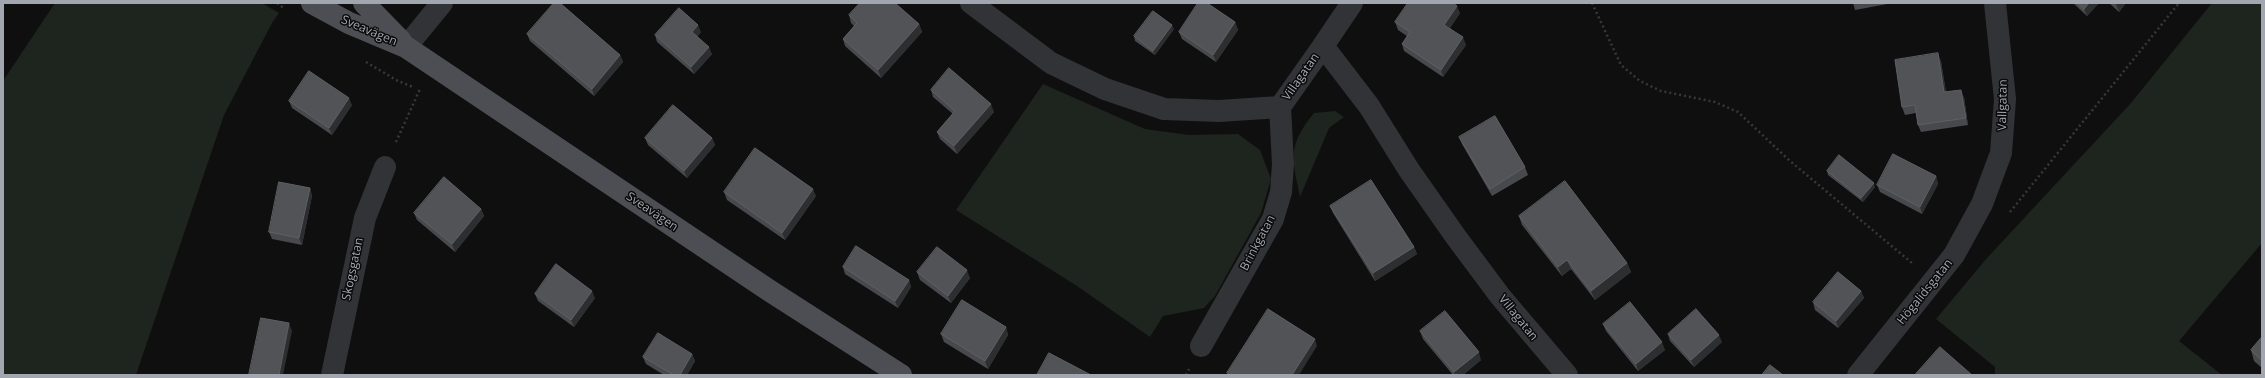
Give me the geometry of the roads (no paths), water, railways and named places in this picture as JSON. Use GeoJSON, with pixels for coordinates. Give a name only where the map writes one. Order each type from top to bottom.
{"type":"FeatureCollection","features":[{"type":"Feature","properties":{"kind":"main road","name":"Sveavägen"},"geometry":{"type":"LineString","coordinates":[[312,3],[349,23],[406,47],[770,291],[901,375]]}},
{"type":"Feature","properties":{"kind":"main road","name":"Sveavägen"},"geometry":{"type":"LineString","coordinates":[[364,3],[406,47]]}},
{"type":"Feature","properties":{"kind":"street"},"geometry":{"type":"LineString","coordinates":[[406,47],[442,3]]}},
{"type":"Feature","properties":{"kind":"street","name":"Villagatan"},"geometry":{"type":"LineString","coordinates":[[971,3],[1051,63],[1105,89],[1164,109],[1219,111],[1280,107],[1323,46],[1369,106],[1409,170],[1456,237],[1500,296],[1567,375]]}},
{"type":"Feature","properties":{"kind":"street"},"geometry":{"type":"LineString","coordinates":[[1323,46],[1352,3]]}},
{"type":"Feature","properties":{"kind":"street","name":"Vallgatan"},"geometry":{"type":"LineString","coordinates":[[1982,204],[2001,153],[2005,99],[1995,3]]}},
{"type":"Feature","properties":{"kind":"street","name":"Brinkgatan"},"geometry":{"type":"LineString","coordinates":[[1201,346],[1273,219],[1281,192],[1283,164],[1280,107]]}},
{"type":"Feature","properties":{"kind":"street","name":"Skogsgatan"},"geometry":{"type":"LineString","coordinates":[[332,375],[364,218],[385,167]]}},
{"type":"Feature","properties":{"kind":"street","name":"Högalidsgatan"},"geometry":{"type":"LineString","coordinates":[[1858,375],[1954,255],[1982,204]]}}]}
